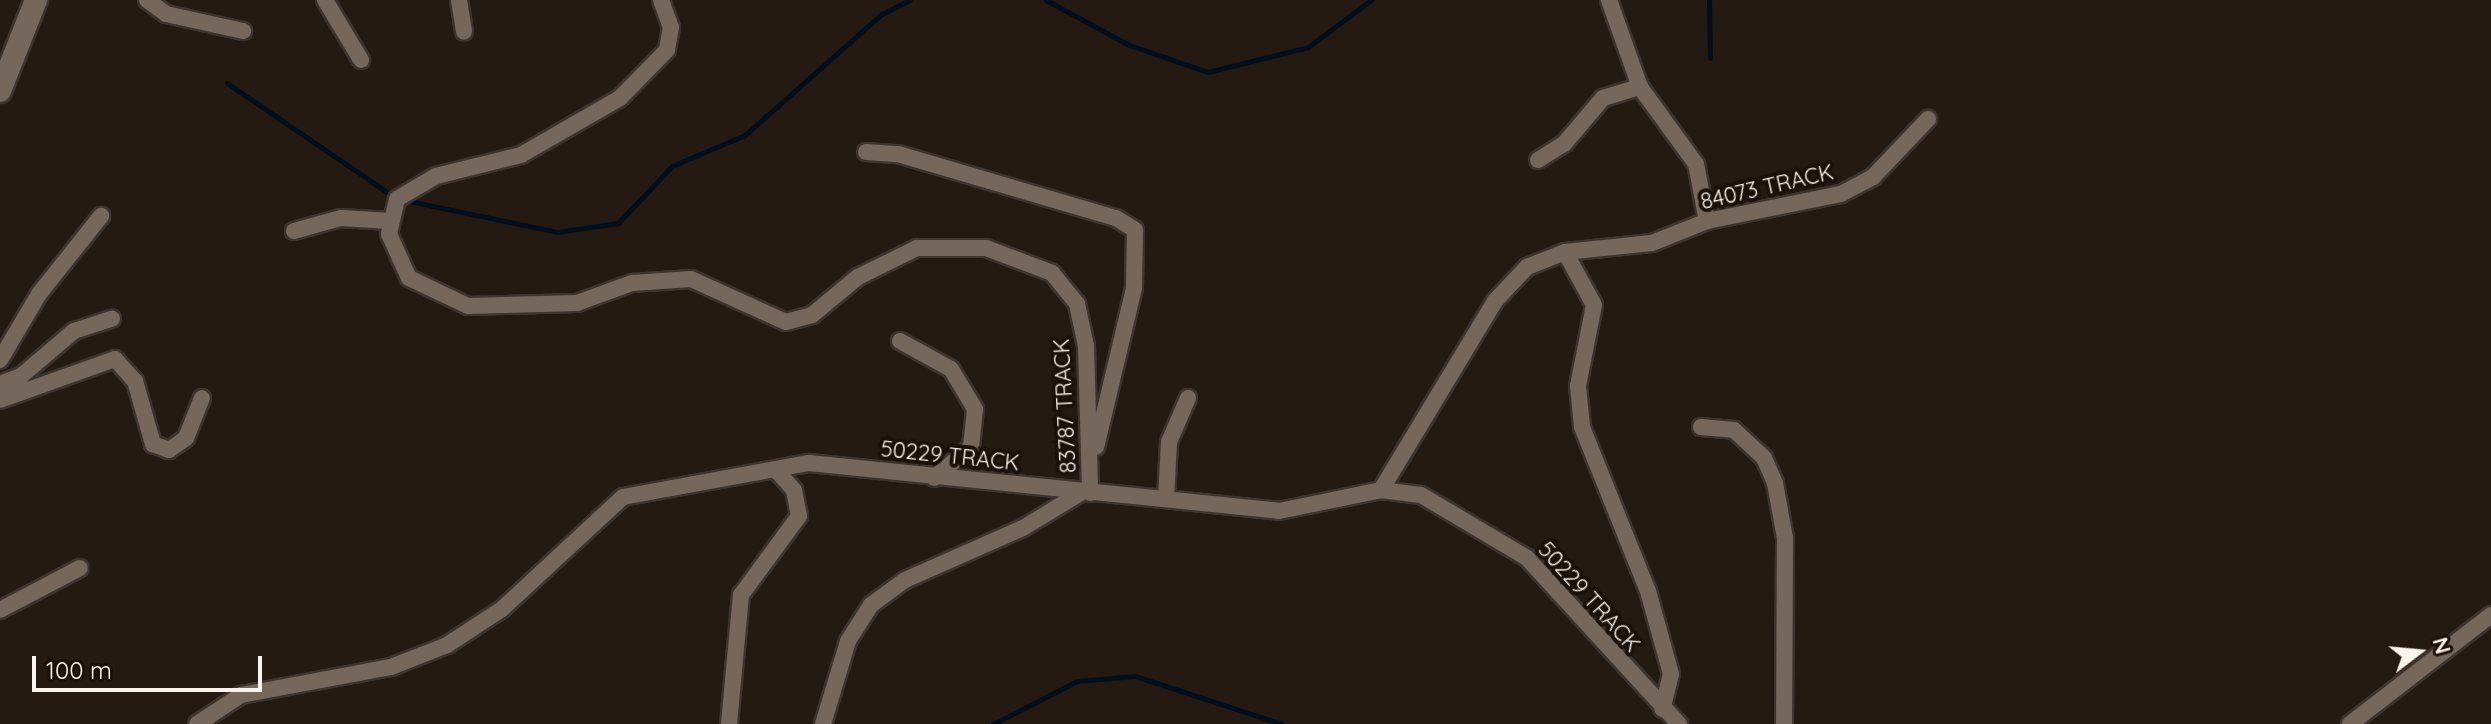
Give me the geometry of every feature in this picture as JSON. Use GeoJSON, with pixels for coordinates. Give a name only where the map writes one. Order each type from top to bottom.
{"type":"FeatureCollection","features":[{"type":"Feature","properties":{"kind":"main road"},"geometry":{"type":"LineString","coordinates":[[0,91],[36,0]]}},
{"type":"Feature","properties":{"kind":"street"},"geometry":{"type":"LineString","coordinates":[[147,0],[166,14],[243,31]]}},
{"type":"Feature","properties":{"kind":"street"},"geometry":{"type":"LineString","coordinates":[[325,0],[361,60]]}},
{"type":"Feature","properties":{"kind":"street"},"geometry":{"type":"LineString","coordinates":[[459,0],[464,32]]}},
{"type":"Feature","properties":{"kind":"street"},"geometry":{"type":"LineString","coordinates":[[294,231],[330,219],[390,221],[397,199],[423,180],[521,155],[620,98],[667,50],[671,27],[661,0]]}},
{"type":"Feature","properties":{"kind":"street"},"geometry":{"type":"LineString","coordinates":[[1609,0],[1640,87],[1696,164],[1707,221]]}},
{"type":"Feature","properties":{"kind":"street"},"geometry":{"type":"LineString","coordinates":[[1538,160],[1564,144],[1603,98],[1640,87]]}},
{"type":"Feature","properties":{"kind":"street","name":"84073 TRACK"},"geometry":{"type":"LineString","coordinates":[[1381,490],[1507,284],[1565,252],[1652,243],[1707,221],[1770,213],[1856,188],[1928,119]]}},
{"type":"Feature","properties":{"kind":"street"},"geometry":{"type":"LineString","coordinates":[[866,152],[885,150],[1035,193],[1135,230],[1134,288],[1091,467]]}},
{"type":"Feature","properties":{"kind":"street"},"geometry":{"type":"LineString","coordinates":[[0,360],[39,294],[101,216]]}},
{"type":"Feature","properties":{"kind":"street","name":"83787 TRACK"},"geometry":{"type":"LineString","coordinates":[[390,221],[409,278],[468,306],[577,303],[622,285],[675,278],[709,283],[786,322],[812,315],[858,277],[927,244],[972,245],[1021,259],[1058,278],[1081,315],[1091,467],[1086,492]]}},
{"type":"Feature","properties":{"kind":"street"},"geometry":{"type":"LineString","coordinates":[[1565,252],[1594,305],[1578,386],[1582,427],[1648,591],[1671,674],[1662,709]]}},
{"type":"Feature","properties":{"kind":"street"},"geometry":{"type":"LineString","coordinates":[[0,384],[21,376],[64,337],[112,319]]}},
{"type":"Feature","properties":{"kind":"street"},"geometry":{"type":"LineString","coordinates":[[900,341],[951,369],[975,409],[971,447],[934,478]]}},
{"type":"Feature","properties":{"kind":"street"},"geometry":{"type":"LineString","coordinates":[[0,400],[115,359],[135,381],[150,439],[169,450],[186,438],[202,398]]}},
{"type":"Feature","properties":{"kind":"street"},"geometry":{"type":"LineString","coordinates":[[1166,499],[1169,442],[1188,398]]}},
{"type":"Feature","properties":{"kind":"street"},"geometry":{"type":"LineString","coordinates":[[1701,427],[1734,430],[1764,458],[1775,483],[1785,538],[1784,724]]}},
{"type":"Feature","properties":{"kind":"street","name":"50229 TRACK"},"geometry":{"type":"LineString","coordinates":[[197,724],[241,695],[391,667],[447,645],[502,609],[623,497],[809,463],[1279,511],[1381,490],[1431,499],[1513,547],[1679,724]]}},
{"type":"Feature","properties":{"kind":"street"},"geometry":{"type":"LineString","coordinates":[[729,724],[741,595],[799,516],[794,490],[775,469]]}},
{"type":"Feature","properties":{"kind":"street"},"geometry":{"type":"LineString","coordinates":[[823,724],[848,641],[871,605],[905,580],[1023,528],[1086,492]]}},
{"type":"Feature","properties":{"kind":"street"},"geometry":{"type":"LineString","coordinates":[[0,610],[80,568]]}},
{"type":"Feature","properties":{"kind":"street"},"geometry":{"type":"LineString","coordinates":[[2350,724],[2491,615]]}},
{"type":"Feature","properties":{"kind":"waterway"},"geometry":{"type":"LineString","coordinates":[[404,200],[557,232],[618,223],[672,166],[745,135],[882,14],[910,0]]}},
{"type":"Feature","properties":{"kind":"waterway"},"geometry":{"type":"LineString","coordinates":[[1046,0],[1129,45],[1208,72],[1308,47],[1371,0]]}},
{"type":"Feature","properties":{"kind":"waterway"},"geometry":{"type":"LineString","coordinates":[[1709,0],[1710,58]]}},
{"type":"Feature","properties":{"kind":"waterway"},"geometry":{"type":"LineString","coordinates":[[227,83],[394,197]]}},
{"type":"Feature","properties":{"kind":"waterway"},"geometry":{"type":"LineString","coordinates":[[993,724],[1077,681],[1135,676],[1282,724]]}}]}
